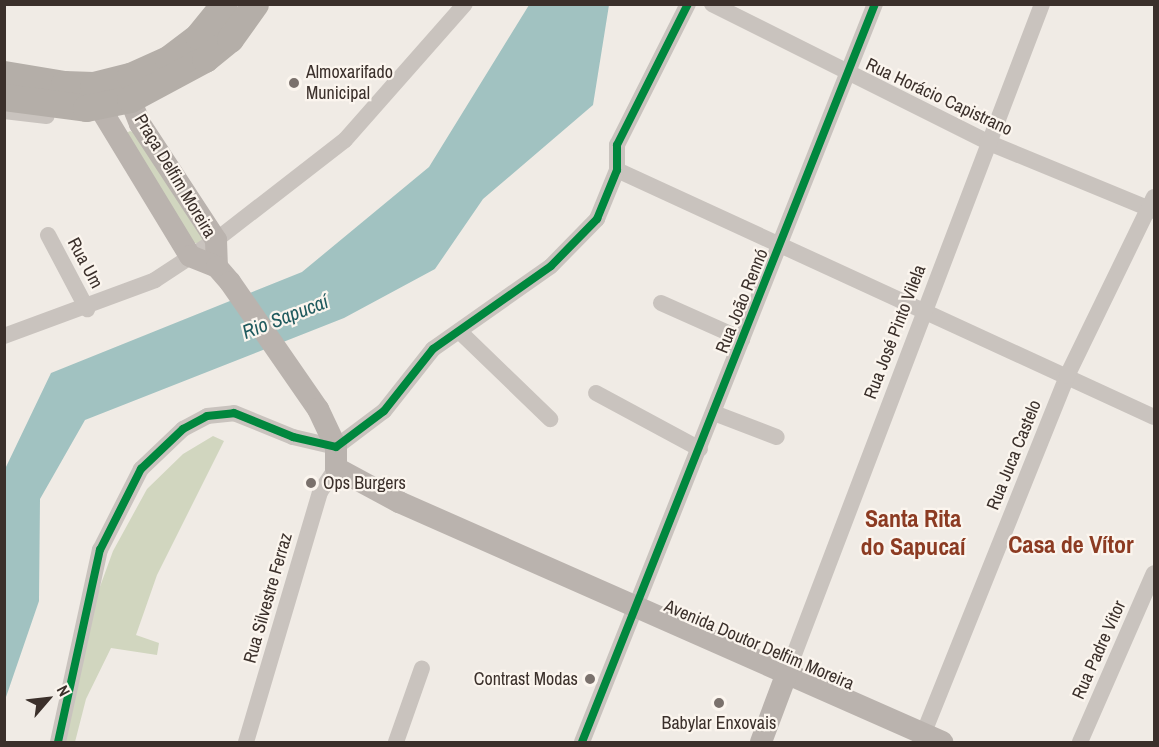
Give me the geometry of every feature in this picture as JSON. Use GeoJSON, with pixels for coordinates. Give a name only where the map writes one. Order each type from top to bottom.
{"type":"FeatureCollection","features":[{"type":"Feature","properties":{"kind":"highway"},"geometry":{"type":"LineString","coordinates":[[4,74],[84,85],[130,76],[168,59],[236,8]]}},
{"type":"Feature","properties":{"kind":"highway"},"geometry":{"type":"LineString","coordinates":[[9,103],[105,115],[205,59],[230,39],[236,8]]}},
{"type":"Feature","properties":{"kind":"main road","name":"Praça Delfim Moreira"},"geometry":{"type":"LineString","coordinates":[[130,99],[140,124],[216,240],[224,274]]}},
{"type":"Feature","properties":{"kind":"main road","name":"Praça Delfim Moreira"},"geometry":{"type":"LineString","coordinates":[[105,115],[190,256],[224,274]]}},
{"type":"Feature","properties":{"kind":"main road"},"geometry":{"type":"LineString","coordinates":[[224,274],[318,409],[336,458]]}},
{"type":"Feature","properties":{"kind":"main road","name":"Avenida Doutor Delfim Moreira"},"geometry":{"type":"LineString","coordinates":[[336,458],[399,502],[635,608],[787,673],[928,739]]}},
{"type":"Feature","properties":{"kind":"main road"},"geometry":{"type":"LineString","coordinates":[[761,742],[787,673]]}},
{"type":"Feature","properties":{"kind":"street"},"geometry":{"type":"LineString","coordinates":[[4,336],[87,309],[155,280],[216,240],[345,140],[465,4]]}},
{"type":"Feature","properties":{"kind":"street"},"geometry":{"type":"LineString","coordinates":[[58,742],[100,550],[128,489],[163,446],[207,416],[234,412],[336,458],[384,411],[433,349],[581,238],[597,219],[617,170],[617,146],[688,4]]}},
{"type":"Feature","properties":{"kind":"street","name":"Rua Horácio Capistrano"},"geometry":{"type":"LineString","coordinates":[[712,4],[848,76],[987,142],[1153,205]]}},
{"type":"Feature","properties":{"kind":"street","name":"Rua João Rennó"},"geometry":{"type":"LineString","coordinates":[[582,742],[875,4]]}},
{"type":"Feature","properties":{"kind":"street","name":"Rua José Pinto Vilela"},"geometry":{"type":"LineString","coordinates":[[787,673],[987,142],[1042,4]]}},
{"type":"Feature","properties":{"kind":"street"},"geometry":{"type":"LineString","coordinates":[[617,170],[1155,417]]}},
{"type":"Feature","properties":{"kind":"street","name":"Rua Juca Castelo"},"geometry":{"type":"LineString","coordinates":[[928,739],[1067,376],[1153,205]]}},
{"type":"Feature","properties":{"kind":"street","name":"Rua Um"},"geometry":{"type":"LineString","coordinates":[[48,235],[87,309]]}},
{"type":"Feature","properties":{"kind":"street"},"geometry":{"type":"LineString","coordinates":[[661,303],[742,339]]}},
{"type":"Feature","properties":{"kind":"street"},"geometry":{"type":"LineString","coordinates":[[459,331],[550,419]]}},
{"type":"Feature","properties":{"kind":"street"},"geometry":{"type":"LineString","coordinates":[[596,393],[700,449]]}},
{"type":"Feature","properties":{"kind":"street"},"geometry":{"type":"LineString","coordinates":[[714,413],[777,437]]}},
{"type":"Feature","properties":{"kind":"street","name":"Rua Silvestre Ferraz"},"geometry":{"type":"LineString","coordinates":[[251,741],[320,492],[336,458]]}},
{"type":"Feature","properties":{"kind":"street","name":"Rua Padre Vitor"},"geometry":{"type":"LineString","coordinates":[[1080,742],[1155,573]]}},
{"type":"Feature","properties":{"kind":"street"},"geometry":{"type":"LineString","coordinates":[[396,742],[422,668]]}},
{"type":"Feature","properties":{"kind":"green space"},"geometry":{"type":"Polygon","coordinates":[[[130,131],[140,135],[209,233],[202,243],[187,243],[120,137],[130,131]]]}},
{"type":"Feature","properties":{"kind":"green space"},"geometry":{"type":"Polygon","coordinates":[[[213,436],[224,441],[157,575],[136,635],[159,643],[157,655],[111,648],[86,699],[75,742],[61,742],[90,614],[113,551],[147,489],[183,454],[213,436]]]}},
{"type":"Feature","properties":{"kind":"water","name":"Rio Sapucaí"},"geometry":{"type":"Polygon","coordinates":[[[529,5],[609,5],[593,105],[483,199],[435,269],[344,318],[85,420],[40,499],[39,601],[5,700],[5,469],[51,373],[302,272],[429,167],[529,5]]]}},
{"type":"Feature","properties":{"kind":"cycle path"},"geometry":{"type":"LineString","coordinates":[[58,742],[100,550],[141,469],[183,429],[207,416],[234,413],[293,437],[336,447],[384,411],[433,349],[551,266],[597,219],[617,170],[617,145],[688,4]]}},
{"type":"Feature","properties":{"kind":"cycle path"},"geometry":{"type":"LineString","coordinates":[[582,742],[875,4]]}},
{"type":"Feature","properties":{"kind":"place","name":"Almoxarifado Municipal"},"geometry":{"type":"Point","coordinates":[294,83]}},
{"type":"Feature","properties":{"kind":"place","name":"Ops Burgers"},"geometry":{"type":"Point","coordinates":[311,483]}},
{"type":"Feature","properties":{"kind":"place","name":"Contrast Modas"},"geometry":{"type":"Point","coordinates":[590,679]}},
{"type":"Feature","properties":{"kind":"place","name":"Babylar Enxovais"},"geometry":{"type":"Point","coordinates":[719,703]}},
{"type":"Feature","properties":{"kind":"district","name":"Santa Rita do Sapucaí"},"geometry":{"type":"Point","coordinates":[913,533]}},
{"type":"Feature","properties":{"kind":"district","name":"Casa de Vítor"},"geometry":{"type":"Point","coordinates":[1071,545]}}]}
